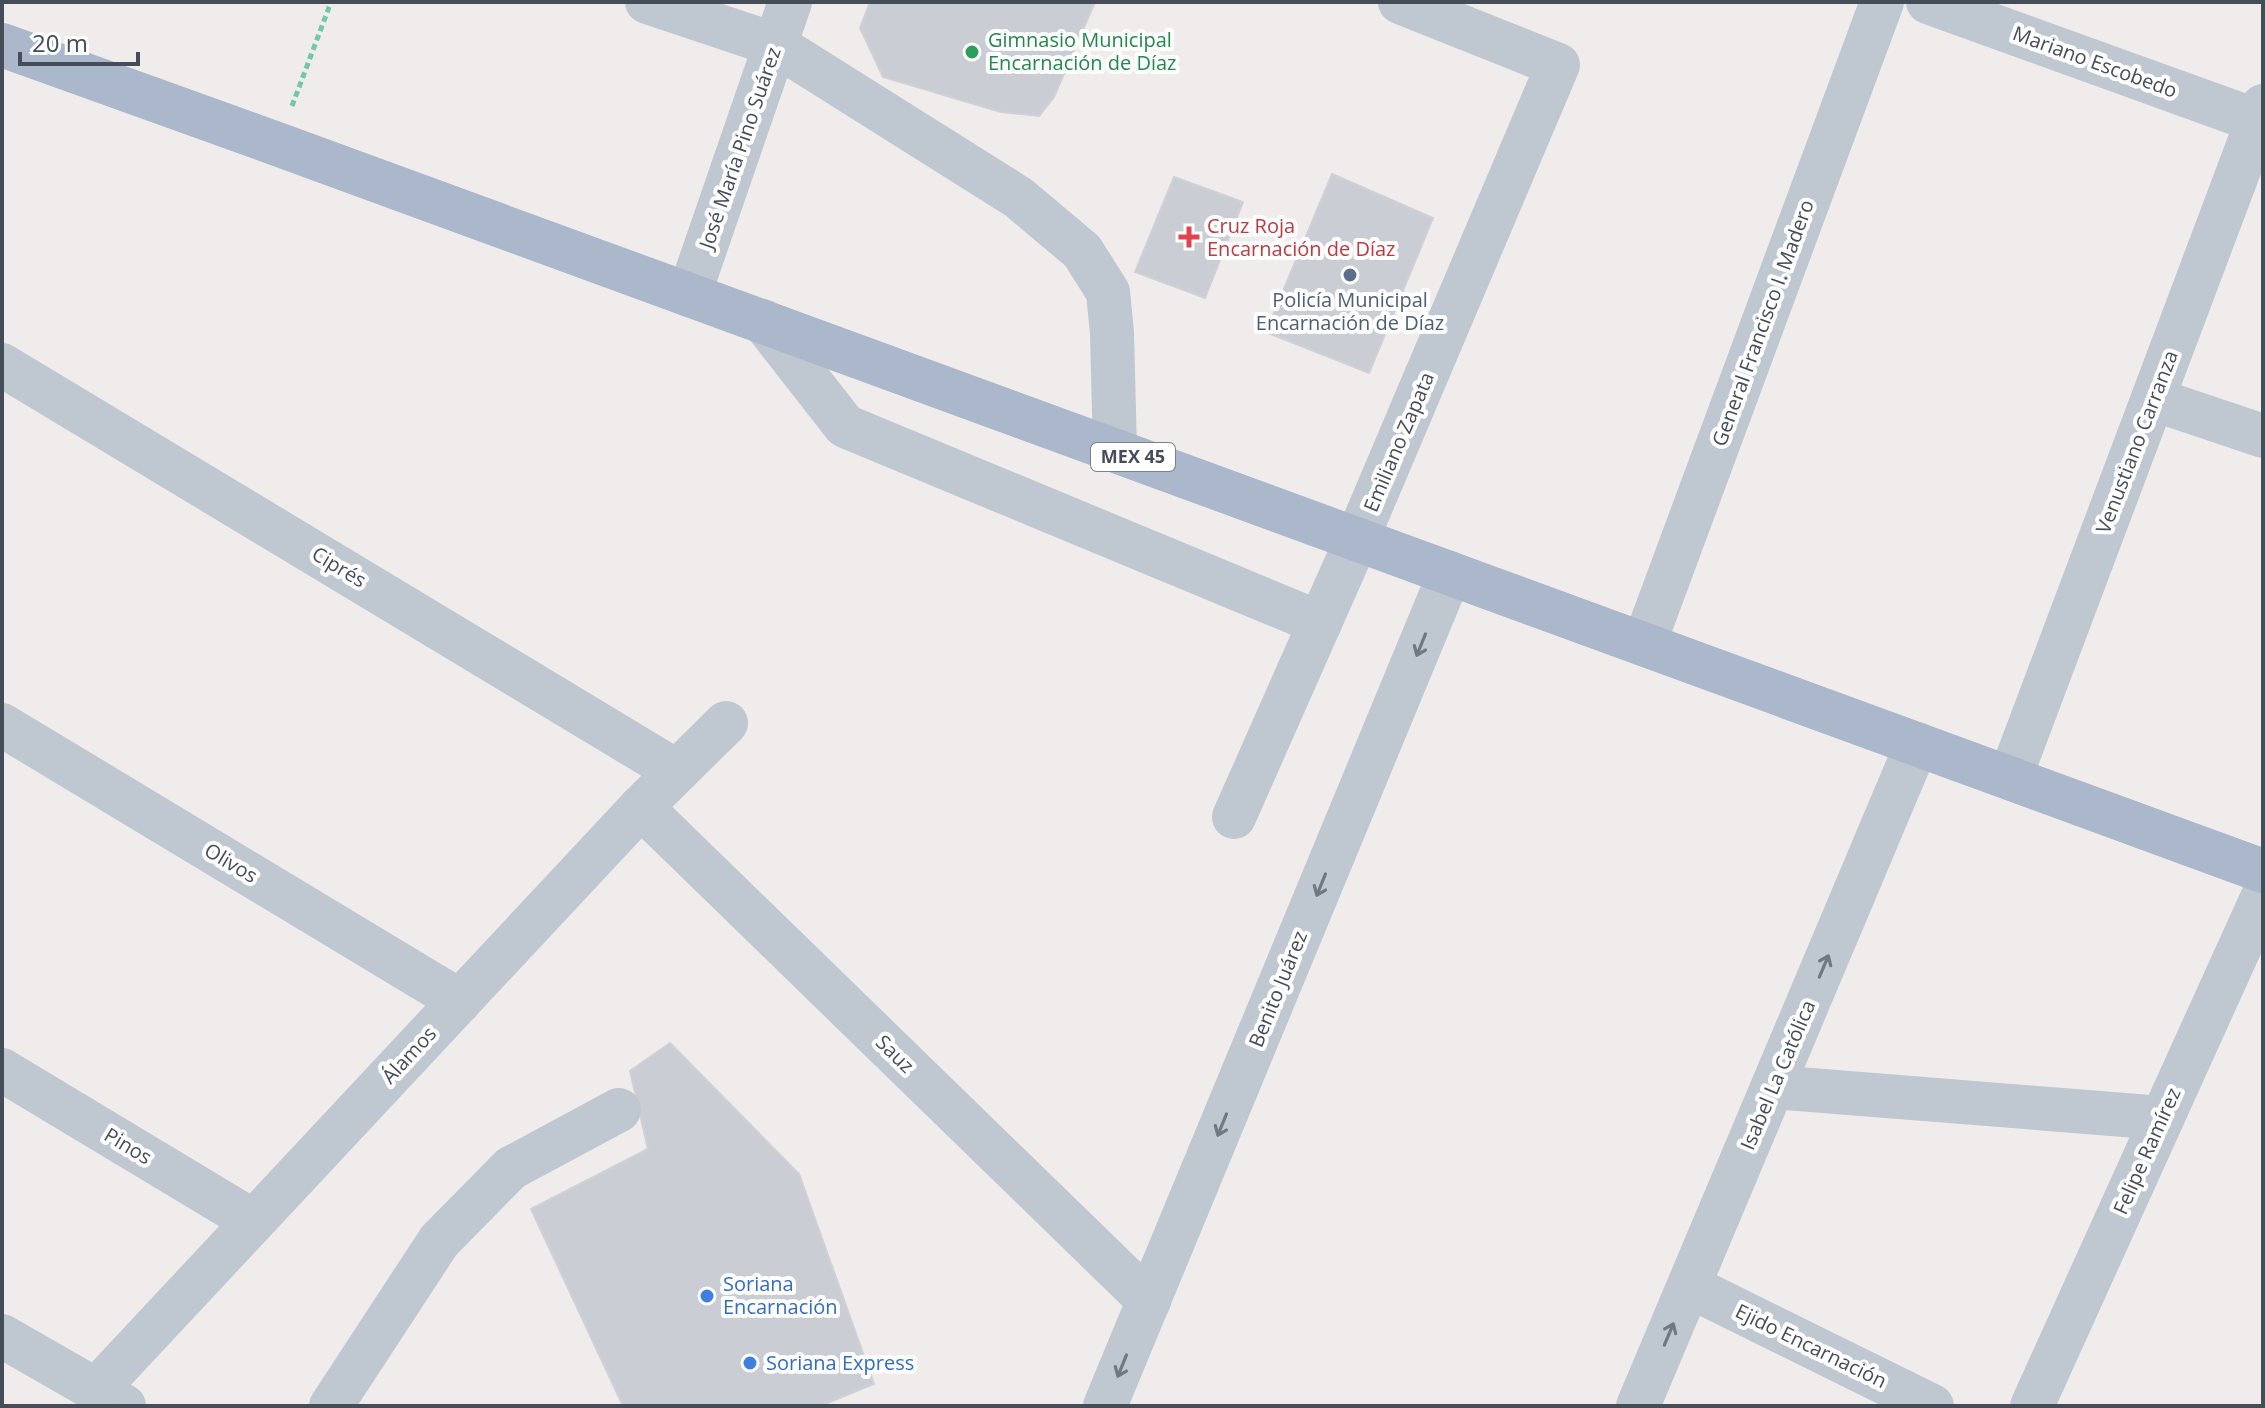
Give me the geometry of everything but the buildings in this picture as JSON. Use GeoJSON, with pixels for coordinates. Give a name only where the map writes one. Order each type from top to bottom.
{"type":"FeatureCollection","features":[{"type":"Feature","properties":{"kind":"main road","name":"MEX 45"},"geometry":{"type":"LineString","coordinates":[[2,45],[2263,871]]}},
{"type":"Feature","properties":{"kind":"street"},"geometry":{"type":"LineString","coordinates":[[647,2],[776,45],[1019,198],[1082,251],[1108,292],[1115,450]]}},
{"type":"Feature","properties":{"kind":"street","name":"José María Pino Suárez"},"geometry":{"type":"LineString","coordinates":[[689,295],[790,2]]}},
{"type":"Feature","properties":{"kind":"street","name":"Emiliano Zapata"},"geometry":{"type":"LineString","coordinates":[[1234,817],[1357,539],[1558,65],[1400,2]]}},
{"type":"Feature","properties":{"kind":"street","name":"General Francisco I. Madero"},"geometry":{"type":"LineString","coordinates":[[1644,644],[1882,2]]}},
{"type":"Feature","properties":{"kind":"street","name":"Mariano Escobedo"},"geometry":{"type":"LineString","coordinates":[[1928,2],[2261,117]]}},
{"type":"Feature","properties":{"kind":"street","name":"Venustiano Carranza"},"geometry":{"type":"LineString","coordinates":[[2010,778],[2261,117]]}},
{"type":"Feature","properties":{"kind":"street"},"geometry":{"type":"LineString","coordinates":[[763,321],[845,426],[1320,623]]}},
{"type":"Feature","properties":{"kind":"street","name":"Ciprés"},"geometry":{"type":"LineString","coordinates":[[2,365],[676,771]]}},
{"type":"Feature","properties":{"kind":"street"},"geometry":{"type":"LineString","coordinates":[[2153,399],[2263,436]]}},
{"type":"Feature","properties":{"kind":"street","name":"Benito Juárez"},"geometry":{"type":"LineString","coordinates":[[1105,1406],[1450,573]]}},
{"type":"Feature","properties":{"kind":"street","name":"Álamos"},"geometry":{"type":"LineString","coordinates":[[110,1398],[253,1221],[641,807],[726,723]]}},
{"type":"Feature","properties":{"kind":"street","name":"Olivos"},"geometry":{"type":"LineString","coordinates":[[2,725],[460,1001]]}},
{"type":"Feature","properties":{"kind":"street","name":"Isabel La Católica"},"geometry":{"type":"LineString","coordinates":[[1638,1406],[1917,744]]}},
{"type":"Feature","properties":{"kind":"street","name":"Sauz"},"geometry":{"type":"LineString","coordinates":[[641,807],[1149,1301]]}},
{"type":"Feature","properties":{"kind":"street","name":"Felipe Ramírez"},"geometry":{"type":"LineString","coordinates":[[2032,1406],[2263,896]]}},
{"type":"Feature","properties":{"kind":"street","name":"Pinos"},"geometry":{"type":"LineString","coordinates":[[2,1070],[253,1221]]}},
{"type":"Feature","properties":{"kind":"street"},"geometry":{"type":"LineString","coordinates":[[1773,1087],[2162,1118]]}},
{"type":"Feature","properties":{"kind":"street"},"geometry":{"type":"LineString","coordinates":[[331,1406],[439,1241],[511,1168],[619,1110]]}},
{"type":"Feature","properties":{"kind":"street","name":"Ejido Encarnación"},"geometry":{"type":"LineString","coordinates":[[1689,1286],[1932,1406]]}},
{"type":"Feature","properties":{"kind":"street"},"geometry":{"type":"LineString","coordinates":[[2,1336],[110,1398]]}},
{"type":"Feature","properties":{"kind":"path"},"geometry":{"type":"LineString","coordinates":[[277,144],[331,2]]}},
{"type":"Feature","properties":{"kind":"place","name":"Gimnasio Municipal Encarnación de Díaz"},"geometry":{"type":"Point","coordinates":[972,52]}},
{"type":"Feature","properties":{"kind":"place","name":"Cruz Roja Encarnación de Díaz"},"geometry":{"type":"Point","coordinates":[1189,237]}},
{"type":"Feature","properties":{"kind":"place","name":"Policía Municipal Encarnación de Díaz"},"geometry":{"type":"Point","coordinates":[1350,275]}},
{"type":"Feature","properties":{"kind":"place","name":"Soriana Encarnación"},"geometry":{"type":"Point","coordinates":[707,1296]}},
{"type":"Feature","properties":{"kind":"place","name":"Soriana Express"},"geometry":{"type":"Point","coordinates":[750,1363]}}]}
